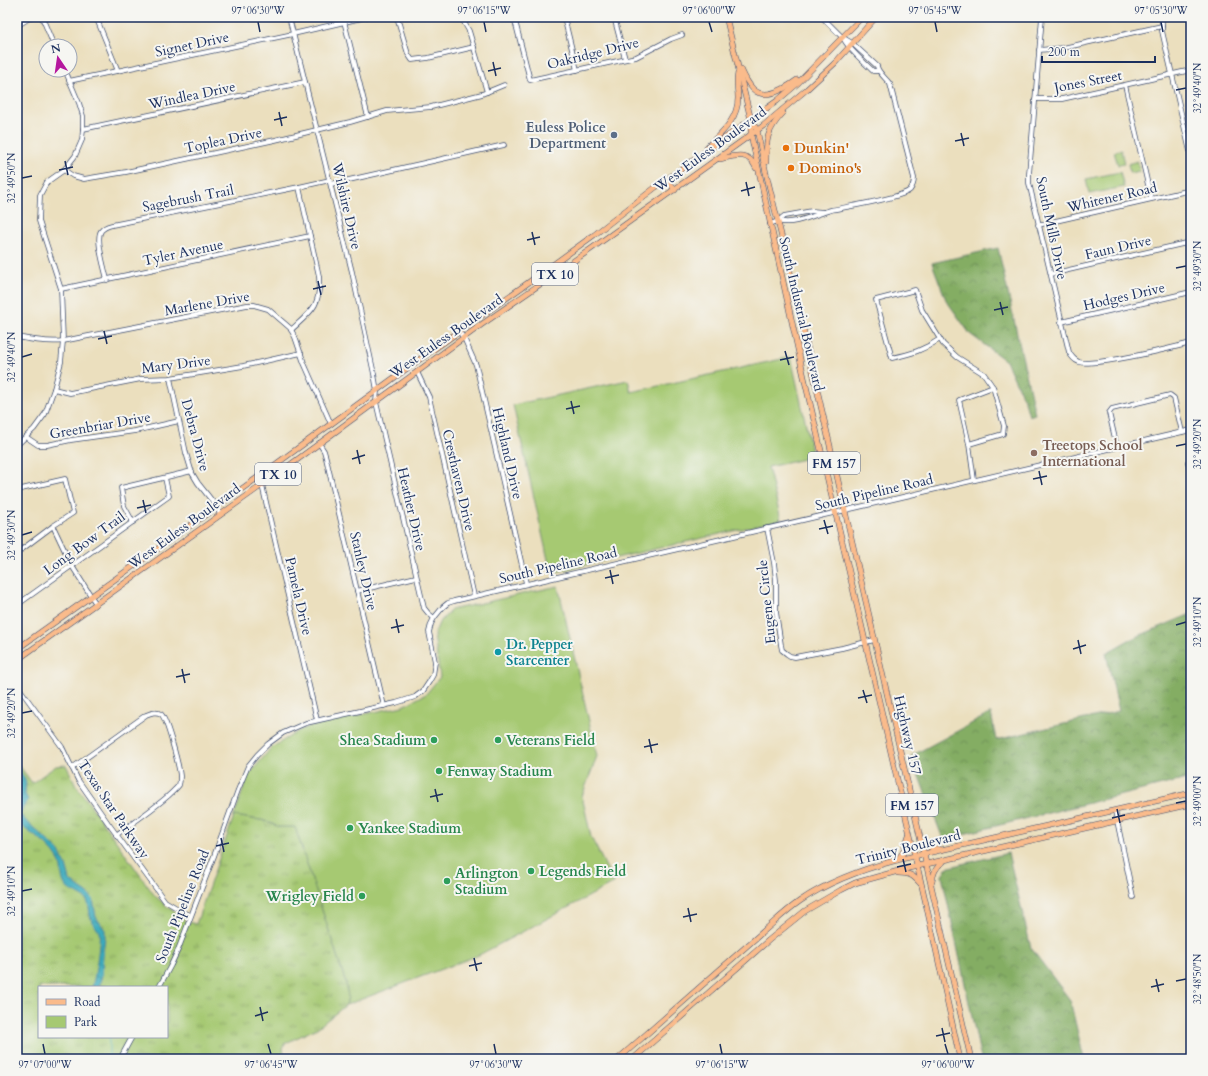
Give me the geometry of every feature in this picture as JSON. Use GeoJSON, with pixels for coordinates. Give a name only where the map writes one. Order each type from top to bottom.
{"type":"FeatureCollection","features":[{"type":"Feature","properties":{"kind":"main road","name":"South Industrial Boulevard"},"geometry":{"type":"LineString","coordinates":[[726,17],[751,120],[751,135],[760,178],[836,512]]}},
{"type":"Feature","properties":{"kind":"main road","name":"West Euless Boulevard"},"geometry":{"type":"LineString","coordinates":[[17,649],[257,478],[377,390],[525,286],[667,179],[777,101],[808,73],[862,17]]}},
{"type":"Feature","properties":{"kind":"main road","name":"West Euless Boulevard"},"geometry":{"type":"LineString","coordinates":[[17,660],[262,485],[464,338],[751,135],[797,99],[835,63],[876,17]]}},
{"type":"Feature","properties":{"kind":"main road"},"geometry":{"type":"LineString","coordinates":[[737,62],[752,88],[760,93],[767,94],[780,90],[808,73]]}},
{"type":"Feature","properties":{"kind":"main road"},"geometry":{"type":"LineString","coordinates":[[700,156],[730,124],[733,118],[738,103],[737,75],[739,70]]}},
{"type":"Feature","properties":{"kind":"main road"},"geometry":{"type":"LineString","coordinates":[[766,173],[767,138],[771,127],[797,99]]}},
{"type":"Feature","properties":{"kind":"main road","name":"South Industrial Boulevard"},"geometry":{"type":"LineString","coordinates":[[751,120],[757,130],[844,510]]}},
{"type":"Feature","properties":{"kind":"main road"},"geometry":{"type":"LineString","coordinates":[[717,160],[737,155],[748,158],[754,164],[760,178]]}},
{"type":"Feature","properties":{"kind":"main road"},"geometry":{"type":"LineString","coordinates":[[667,179],[675,190]]}},
{"type":"Feature","properties":{"kind":"main road"},"geometry":{"type":"LineString","coordinates":[[623,225],[620,220],[624,212]]}},
{"type":"Feature","properties":{"kind":"main road"},"geometry":{"type":"LineString","coordinates":[[788,305],[797,303]]}},
{"type":"Feature","properties":{"kind":"main road","name":"Highway 157"},"geometry":{"type":"LineString","coordinates":[[844,510],[919,839],[932,887],[970,1059]]}},
{"type":"Feature","properties":{"kind":"main road","name":"Highway 157"},"geometry":{"type":"LineString","coordinates":[[836,512],[960,1059]]}},
{"type":"Feature","properties":{"kind":"main road","name":"Trinity Boulevard"},"geometry":{"type":"LineString","coordinates":[[618,1059],[799,901],[822,887],[861,870],[897,860],[1191,793]]}},
{"type":"Feature","properties":{"kind":"main road","name":"Trinity Boulevard"},"geometry":{"type":"LineString","coordinates":[[633,1059],[753,954],[805,911],[856,883],[917,866],[1191,804]]}},
{"type":"Feature","properties":{"kind":"main road"},"geometry":{"type":"LineString","coordinates":[[897,860],[903,853],[909,834]]}},
{"type":"Feature","properties":{"kind":"main road"},"geometry":{"type":"LineString","coordinates":[[1010,834],[1013,844]]}},
{"type":"Feature","properties":{"kind":"main road"},"geometry":{"type":"LineString","coordinates":[[919,839],[926,846],[933,849],[946,849]]}},
{"type":"Feature","properties":{"kind":"main road"},"geometry":{"type":"LineString","coordinates":[[932,887],[933,874],[936,867],[946,860]]}},
{"type":"Feature","properties":{"kind":"main road"},"geometry":{"type":"LineString","coordinates":[[889,873],[907,873],[914,876],[921,884]]}},
{"type":"Feature","properties":{"kind":"main road"},"geometry":{"type":"LineString","coordinates":[[746,946],[753,954]]}},
{"type":"Feature","properties":{"kind":"main road"},"geometry":{"type":"LineString","coordinates":[[950,1012],[959,1010]]}},
{"type":"Feature","properties":{"kind":"main road"},"geometry":{"type":"LineString","coordinates":[[646,1034],[653,1042]]}},
{"type":"Feature","properties":{"kind":"street"},"geometry":{"type":"LineString","coordinates":[[17,26],[31,17]]}},
{"type":"Feature","properties":{"kind":"street"},"geometry":{"type":"LineString","coordinates":[[42,17],[51,38]]}},
{"type":"Feature","properties":{"kind":"street"},"geometry":{"type":"LineString","coordinates":[[96,17],[118,71]]}},
{"type":"Feature","properties":{"kind":"street","name":"Wilshire Drive"},"geometry":{"type":"LineString","coordinates":[[289,17],[352,272],[377,390],[376,402]]}},
{"type":"Feature","properties":{"kind":"street"},"geometry":{"type":"LineString","coordinates":[[342,17],[368,117]]}},
{"type":"Feature","properties":{"kind":"street","name":"Signet Drive"},"geometry":{"type":"LineString","coordinates":[[69,81],[293,34],[366,17]]}},
{"type":"Feature","properties":{"kind":"street"},"geometry":{"type":"LineString","coordinates":[[397,17],[408,54],[412,60],[474,48]]}},
{"type":"Feature","properties":{"kind":"street"},"geometry":{"type":"LineString","coordinates":[[461,17],[469,31],[487,92]]}},
{"type":"Feature","properties":{"kind":"street","name":"Oakridge Drive"},"geometry":{"type":"LineString","coordinates":[[514,17],[530,80],[636,57],[682,35]]}},
{"type":"Feature","properties":{"kind":"street"},"geometry":{"type":"LineString","coordinates":[[564,17],[577,70]]}},
{"type":"Feature","properties":{"kind":"street"},"geometry":{"type":"LineString","coordinates":[[614,17],[625,59]]}},
{"type":"Feature","properties":{"kind":"street"},"geometry":{"type":"LineString","coordinates":[[770,224],[778,221],[784,216],[812,211],[823,212],[900,196],[906,193],[913,186],[914,178],[892,91],[886,79],[878,71],[873,71],[822,17]]}},
{"type":"Feature","properties":{"kind":"street","name":"South Mills Drive"},"geometry":{"type":"LineString","coordinates":[[1042,17],[1029,178],[1038,225],[1069,352],[1074,359],[1084,363],[1147,354],[1191,343]]}},
{"type":"Feature","properties":{"kind":"street"},"geometry":{"type":"LineString","coordinates":[[1162,17],[1162,26],[1172,74],[1191,156]]}},
{"type":"Feature","properties":{"kind":"street"},"geometry":{"type":"LineString","coordinates":[[1039,50],[1063,48],[1162,26]]}},
{"type":"Feature","properties":{"kind":"street","name":"Jones Street"},"geometry":{"type":"LineString","coordinates":[[1035,99],[1062,99],[1191,70]]}},
{"type":"Feature","properties":{"kind":"street"},"geometry":{"type":"LineString","coordinates":[[17,445],[34,429],[45,414],[54,389],[61,362],[63,341],[61,289],[39,221],[40,195],[47,182],[64,170],[75,156],[82,140],[84,129],[83,116],[68,78]]}},
{"type":"Feature","properties":{"kind":"street","name":"Windlea Drive"},"geometry":{"type":"LineString","coordinates":[[84,129],[305,82]]}},
{"type":"Feature","properties":{"kind":"street","name":"Toplea Drive"},"geometry":{"type":"LineString","coordinates":[[64,170],[73,176],[84,179],[126,172],[317,130],[387,111],[431,107],[487,92],[504,85]]}},
{"type":"Feature","properties":{"kind":"street"},"geometry":{"type":"LineString","coordinates":[[1125,85],[1152,198]]}},
{"type":"Feature","properties":{"kind":"street","name":"Sagebrush Trail"},"geometry":{"type":"LineString","coordinates":[[107,280],[99,241],[101,231],[112,225],[330,182],[504,145]]}},
{"type":"Feature","properties":{"kind":"street"},"geometry":{"type":"LineString","coordinates":[[291,330],[314,308],[319,295],[319,276],[300,187]]}},
{"type":"Feature","properties":{"kind":"street","name":"Whitener Road"},"geometry":{"type":"LineString","coordinates":[[1038,225],[1191,190]]}},
{"type":"Feature","properties":{"kind":"street","name":"Tyler Avenue"},"geometry":{"type":"LineString","coordinates":[[61,289],[310,236]]}},
{"type":"Feature","properties":{"kind":"street","name":"Faun Drive"},"geometry":{"type":"LineString","coordinates":[[1051,274],[1191,242]]}},
{"type":"Feature","properties":{"kind":"street"},"geometry":{"type":"LineString","coordinates":[[940,339],[928,347],[912,354],[892,358],[876,300],[915,290],[922,310],[944,344],[957,357],[984,374],[993,388],[1004,426],[1003,434],[969,444]]}},
{"type":"Feature","properties":{"kind":"street","name":"Hodges Drive"},"geometry":{"type":"LineString","coordinates":[[1061,322],[1191,292]]}},
{"type":"Feature","properties":{"kind":"street","name":"Marlene Drive"},"geometry":{"type":"LineString","coordinates":[[17,337],[57,342],[254,305],[268,309],[291,330],[331,424]]}},
{"type":"Feature","properties":{"kind":"street","name":"Highland Drive"},"geometry":{"type":"LineString","coordinates":[[459,332],[464,338],[476,365],[526,583]]}},
{"type":"Feature","properties":{"kind":"street","name":"Mary Drive"},"geometry":{"type":"LineString","coordinates":[[54,389],[70,393],[141,379],[170,378],[243,366],[301,354]]}},
{"type":"Feature","properties":{"kind":"street","name":"Cresthaven Drive"},"geometry":{"type":"LineString","coordinates":[[417,372],[426,389],[432,408],[474,596]]}},
{"type":"Feature","properties":{"kind":"street","name":"Debra Drive"},"geometry":{"type":"LineString","coordinates":[[170,378],[186,453],[192,471],[198,483],[216,507],[220,515]]}},
{"type":"Feature","properties":{"kind":"street"},"geometry":{"type":"LineString","coordinates":[[974,480],[969,444],[959,400],[993,388]]}},
{"type":"Feature","properties":{"kind":"street"},"geometry":{"type":"LineString","coordinates":[[1117,447],[1109,413],[1112,409],[1134,403],[1170,395],[1174,398],[1182,432]]}},
{"type":"Feature","properties":{"kind":"street","name":"Heather Drive"},"geometry":{"type":"LineString","coordinates":[[376,402],[424,608],[434,618]]}},
{"type":"Feature","properties":{"kind":"street","name":"Greenbriar Drive"},"geometry":{"type":"LineString","coordinates":[[26,437],[38,445],[48,445],[71,440],[135,431],[179,421]]}},
{"type":"Feature","properties":{"kind":"street","name":"South Pipeline Road"},"geometry":{"type":"LineString","coordinates":[[160,986],[171,965],[248,766],[268,744],[283,733],[298,726],[317,720],[405,701],[415,697],[429,682],[434,669],[433,650],[429,632],[434,618],[448,603],[526,583],[1191,430]]}},
{"type":"Feature","properties":{"kind":"street","name":"Stanley Drive"},"geometry":{"type":"LineString","coordinates":[[319,443],[326,458],[384,706]]}},
{"type":"Feature","properties":{"kind":"street"},"geometry":{"type":"LineString","coordinates":[[1190,461],[1191,473]]}},
{"type":"Feature","properties":{"kind":"street"},"geometry":{"type":"LineString","coordinates":[[133,522],[124,506],[121,488],[192,471]]}},
{"type":"Feature","properties":{"kind":"street","name":"Long Bow Trail"},"geometry":{"type":"LineString","coordinates":[[17,605],[169,496],[165,478]]}},
{"type":"Feature","properties":{"kind":"street","name":"Pamela Drive"},"geometry":{"type":"LineString","coordinates":[[257,478],[262,485],[317,720]]}},
{"type":"Feature","properties":{"kind":"street"},"geometry":{"type":"LineString","coordinates":[[17,490],[65,479],[73,513],[17,553]]}},
{"type":"Feature","properties":{"kind":"street"},"geometry":{"type":"LineString","coordinates":[[53,526],[72,566],[96,604]]}},
{"type":"Feature","properties":{"kind":"street","name":"Eugene Circle"},"geometry":{"type":"LineString","coordinates":[[767,528],[774,563],[776,580],[776,612],[778,633],[782,650],[790,656],[795,657],[874,640]]}},
{"type":"Feature","properties":{"kind":"street"},"geometry":{"type":"LineString","coordinates":[[357,591],[416,577]]}},
{"type":"Feature","properties":{"kind":"street","name":"Texas Star Parkway"},"geometry":{"type":"LineString","coordinates":[[17,685],[62,747],[78,780],[116,835],[165,901],[190,916]]}},
{"type":"Feature","properties":{"kind":"street"},"geometry":{"type":"LineString","coordinates":[[72,768],[146,715],[156,712],[163,716],[180,774],[180,783],[177,788],[164,800],[116,835]]}},
{"type":"Feature","properties":{"kind":"street"},"geometry":{"type":"LineString","coordinates":[[1115,811],[1133,897]]}},
{"type":"Feature","properties":{"kind":"street"},"geometry":{"type":"LineString","coordinates":[[120,1059],[131,1038]]}},
{"type":"Feature","properties":{"kind":"green space"},"geometry":{"type":"Polygon","coordinates":[[[1121,150],[1124,164],[1118,165],[1114,152],[1121,150]]]}},
{"type":"Feature","properties":{"kind":"green space"},"geometry":{"type":"Polygon","coordinates":[[[1137,161],[1140,171],[1130,173],[1128,164],[1137,161]]]}},
{"type":"Feature","properties":{"kind":"green space"},"geometry":{"type":"Polygon","coordinates":[[[1120,172],[1124,187],[1089,194],[1086,179],[1120,172]]]}},
{"type":"Feature","properties":{"kind":"green space"},"geometry":{"type":"Polygon","coordinates":[[[998,248],[1035,414],[1029,416],[1025,402],[1006,361],[970,334],[946,300],[932,263],[998,248]]]}},
{"type":"Feature","properties":{"kind":"green space"},"geometry":{"type":"Polygon","coordinates":[[[791,357],[813,457],[768,467],[781,520],[551,573],[513,405],[628,380],[631,392],[791,357]]]}},
{"type":"Feature","properties":{"kind":"green space"},"geometry":{"type":"Polygon","coordinates":[[[558,586],[597,756],[582,796],[591,837],[614,883],[479,955],[346,1005],[348,997],[346,983],[295,827],[278,827],[267,821],[234,816],[248,776],[271,748],[302,729],[331,721],[403,706],[426,694],[440,677],[434,635],[439,623],[451,610],[558,586]]]}},
{"type":"Feature","properties":{"kind":"green space"},"geometry":{"type":"Polygon","coordinates":[[[1191,614],[1191,778],[943,839],[911,756],[991,713],[996,740],[1119,711],[1106,653],[1129,640],[1191,614]]]}},
{"type":"Feature","properties":{"kind":"green space"},"geometry":{"type":"Polygon","coordinates":[[[17,763],[32,783],[56,766],[66,765],[76,785],[155,896],[183,917],[184,921],[196,924],[234,816],[267,821],[278,827],[295,827],[346,983],[348,997],[346,1005],[317,1028],[284,1044],[283,1050],[286,1059],[17,1059],[17,763]]]}},
{"type":"Feature","properties":{"kind":"green space"},"geometry":{"type":"Polygon","coordinates":[[[1008,853],[1031,948],[1070,1000],[1084,1059],[981,1059],[942,876],[946,868],[1008,853]]]}},
{"type":"Feature","properties":{"kind":"water"},"geometry":{"type":"Polygon","coordinates":[[[17,765],[26,782],[25,794],[28,800],[21,811],[21,814],[17,817],[17,765]]]}},
{"type":"Feature","properties":{"kind":"water"},"geometry":{"type":"Polygon","coordinates":[[[22,816],[58,850],[66,865],[70,880],[93,899],[96,917],[105,930],[102,975],[99,986],[92,986],[95,976],[99,932],[92,921],[87,901],[82,896],[67,888],[63,882],[58,859],[54,853],[44,843],[22,827],[17,822],[17,819],[22,816]]]}},
{"type":"Feature","properties":{"kind":"waterway"},"geometry":{"type":"LineString","coordinates":[[109,1038],[109,1059]]}},
{"type":"Feature","properties":{"kind":"place","name":"Euless Police Department"},"geometry":{"type":"Point","coordinates":[614,135]}},
{"type":"Feature","properties":{"kind":"place","name":"Dunkin'"},"geometry":{"type":"Point","coordinates":[786,148]}},
{"type":"Feature","properties":{"kind":"place","name":"Domino's"},"geometry":{"type":"Point","coordinates":[791,168]}},
{"type":"Feature","properties":{"kind":"place","name":"Treetops School International"},"geometry":{"type":"Point","coordinates":[1034,453]}},
{"type":"Feature","properties":{"kind":"place","name":"Dr. Pepper Starcenter"},"geometry":{"type":"Point","coordinates":[498,652]}},
{"type":"Feature","properties":{"kind":"place","name":"Shea Stadium"},"geometry":{"type":"Point","coordinates":[434,740]}},
{"type":"Feature","properties":{"kind":"place","name":"Veterans Field"},"geometry":{"type":"Point","coordinates":[498,740]}},
{"type":"Feature","properties":{"kind":"place","name":"Fenway Stadium"},"geometry":{"type":"Point","coordinates":[439,771]}},
{"type":"Feature","properties":{"kind":"place","name":"Yankee Stadium"},"geometry":{"type":"Point","coordinates":[350,828]}},
{"type":"Feature","properties":{"kind":"place","name":"Legends Field"},"geometry":{"type":"Point","coordinates":[531,871]}},
{"type":"Feature","properties":{"kind":"place","name":"Arlington Stadium"},"geometry":{"type":"Point","coordinates":[447,881]}},
{"type":"Feature","properties":{"kind":"place","name":"Wrigley Field"},"geometry":{"type":"Point","coordinates":[362,896]}}]}
